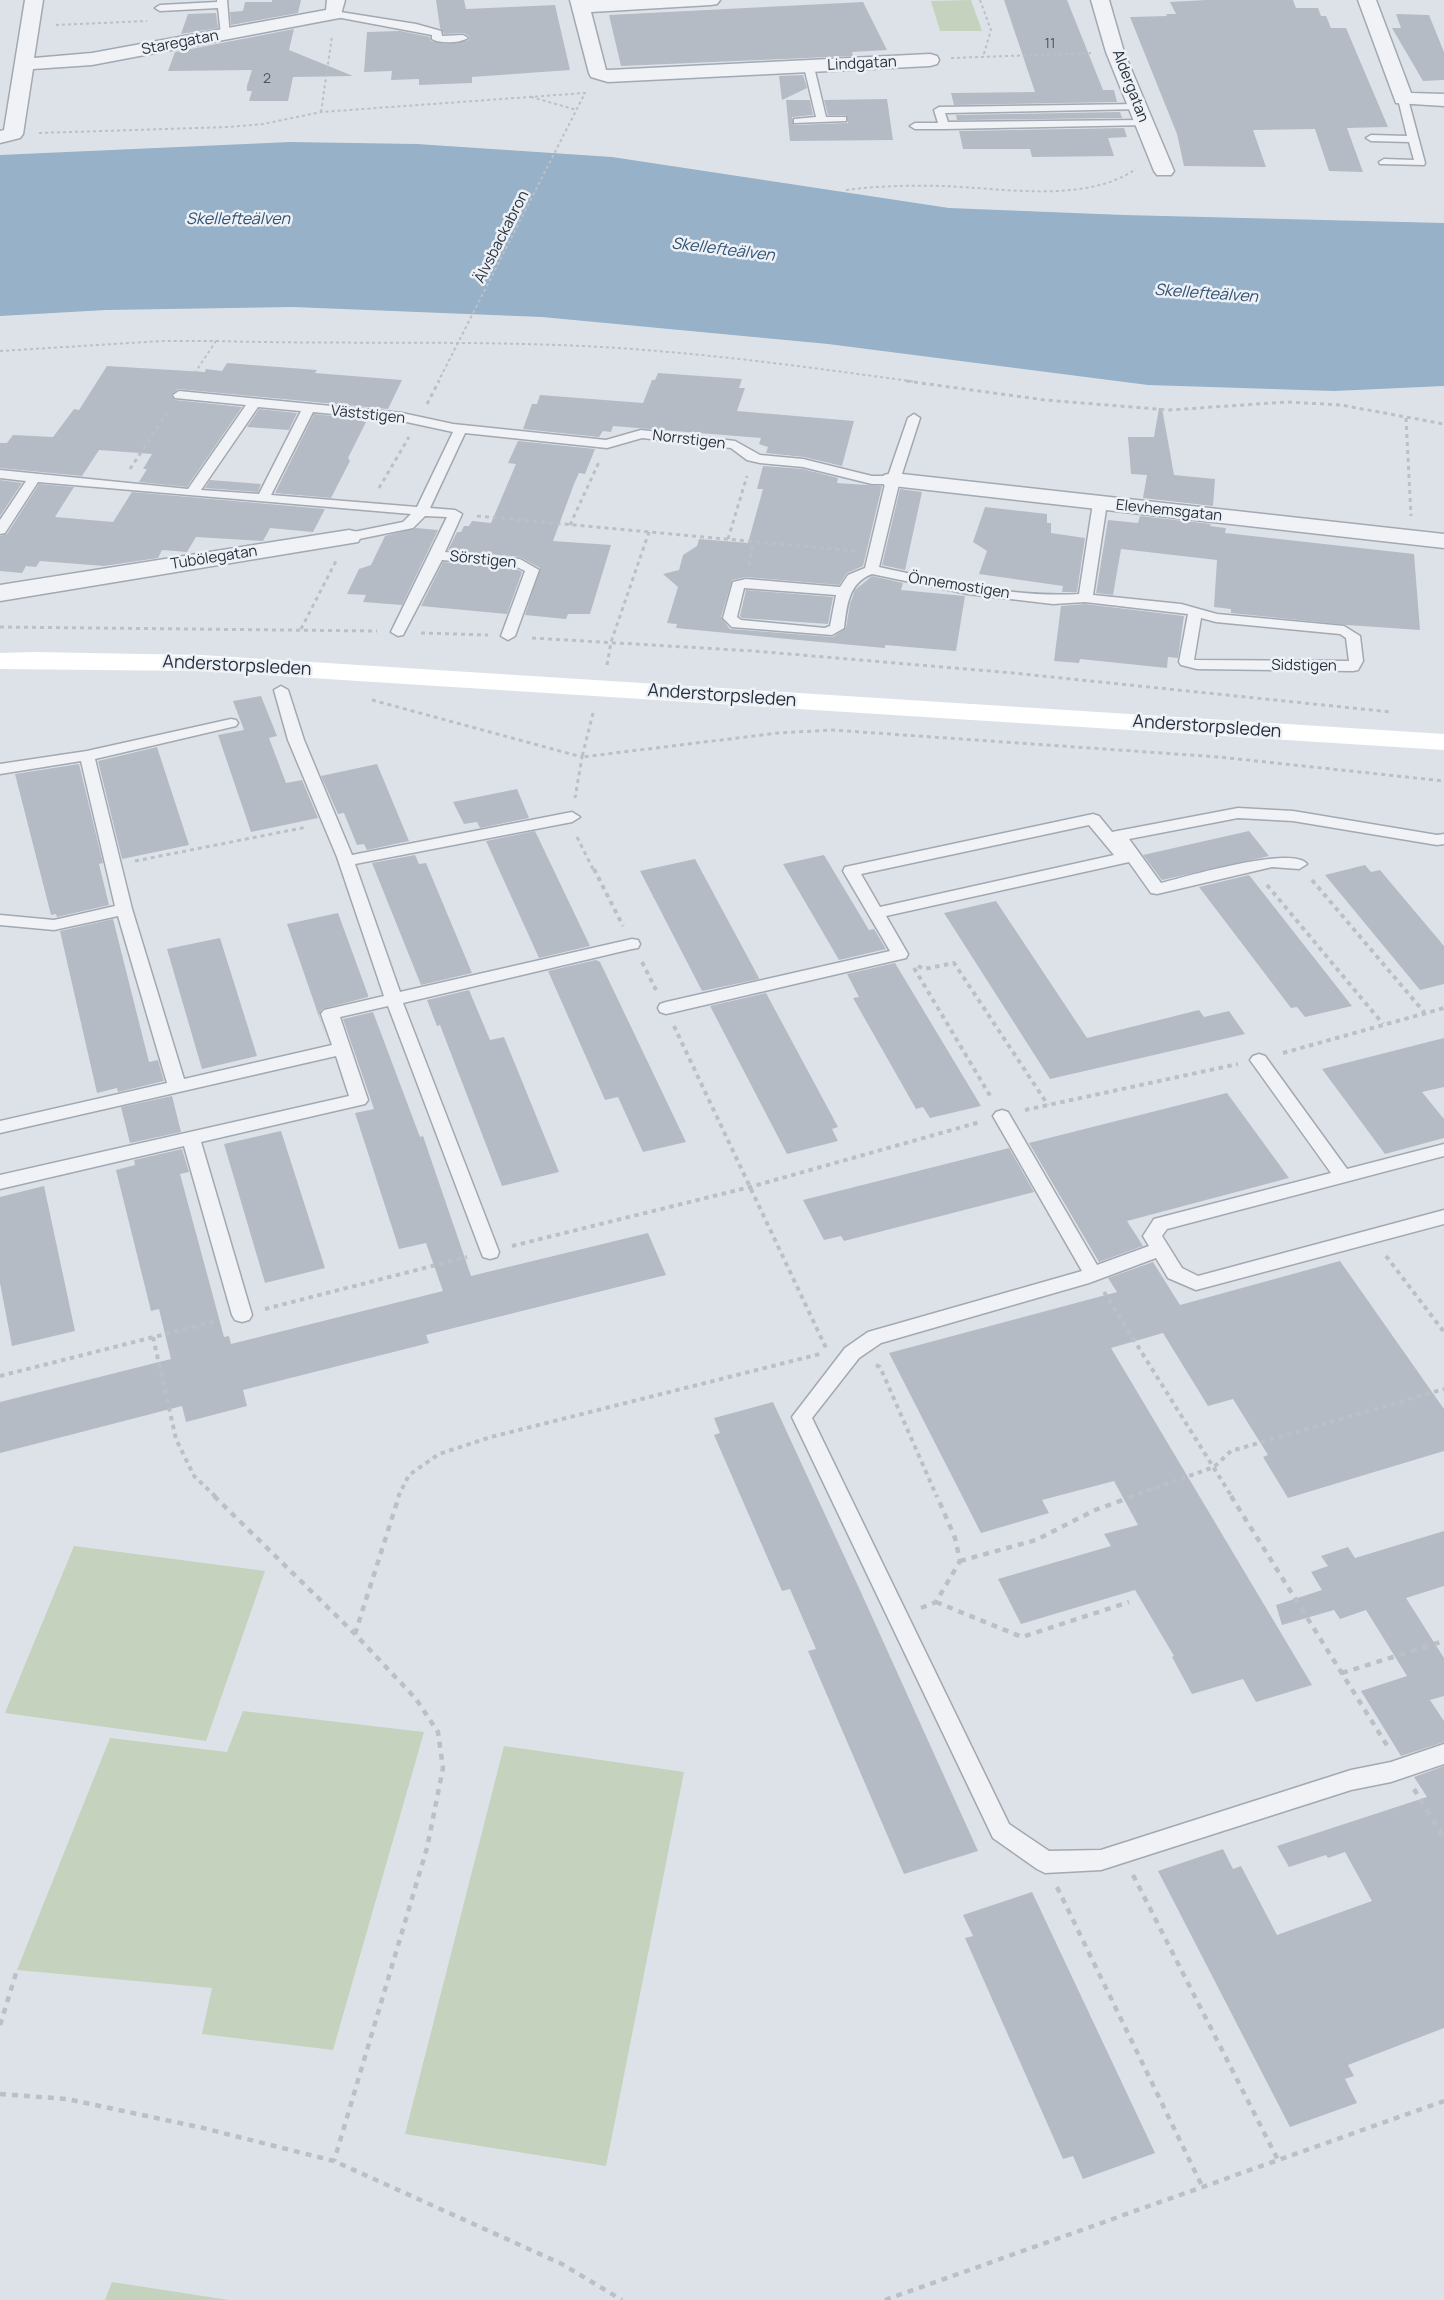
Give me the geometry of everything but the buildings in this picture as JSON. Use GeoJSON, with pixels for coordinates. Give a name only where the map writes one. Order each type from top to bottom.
{"type":"FeatureCollection","features":[{"type":"Feature","properties":{"kind":"main road","name":"Anderstorpsleden"},"geometry":{"type":"LineString","coordinates":[[0,662],[34,660],[201,663],[1444,742]]}},
{"type":"Feature","properties":{"kind":"street"},"geometry":{"type":"LineString","coordinates":[[7,135],[26,64],[34,0]]}},
{"type":"Feature","properties":{"kind":"street"},"geometry":{"type":"LineString","coordinates":[[580,3],[711,0]]}},
{"type":"Feature","properties":{"kind":"street","name":"Aldergatan"},"geometry":{"type":"LineString","coordinates":[[1100,0],[1115,52],[1162,166]]}},
{"type":"Feature","properties":{"kind":"street"},"geometry":{"type":"LineString","coordinates":[[1367,0],[1403,99],[1444,100]]}},
{"type":"Feature","properties":{"kind":"street","name":"Lindgatan"},"geometry":{"type":"LineString","coordinates":[[580,3],[598,73],[608,76],[930,60]]}},
{"type":"Feature","properties":{"kind":"street","name":"Staregatan"},"geometry":{"type":"LineString","coordinates":[[26,64],[92,59],[226,34],[335,7]]}},
{"type":"Feature","properties":{"kind":"street","name":"Elevhemsgatan"},"geometry":{"type":"LineString","coordinates":[[893,480],[1444,541]]}},
{"type":"Feature","properties":{"kind":"street","name":"Tubölegatan"},"geometry":{"type":"LineString","coordinates":[[0,593],[350,537]]}},
{"type":"Feature","properties":{"kind":"lane"},"geometry":{"type":"LineString","coordinates":[[160,8],[222,3],[226,34]]}},
{"type":"Feature","properties":{"kind":"lane"},"geometry":{"type":"LineString","coordinates":[[335,7],[437,33],[437,39],[463,38]]}},
{"type":"Feature","properties":{"kind":"lane"},"geometry":{"type":"LineString","coordinates":[[809,67],[822,120]]}},
{"type":"Feature","properties":{"kind":"lane"},"geometry":{"type":"LineString","coordinates":[[1384,162],[1420,163],[1403,99]]}},
{"type":"Feature","properties":{"kind":"lane"},"geometry":{"type":"LineString","coordinates":[[944,126],[939,110],[1141,115]]}},
{"type":"Feature","properties":{"kind":"lane"},"geometry":{"type":"LineString","coordinates":[[1042,135],[1141,115]]}},
{"type":"Feature","properties":{"kind":"lane"},"geometry":{"type":"LineString","coordinates":[[798,121],[842,119]]}},
{"type":"Feature","properties":{"kind":"lane"},"geometry":{"type":"LineString","coordinates":[[915,126],[1063,129],[1081,134]]}},
{"type":"Feature","properties":{"kind":"lane"},"geometry":{"type":"LineString","coordinates":[[1371,138],[1414,140]]}},
{"type":"Feature","properties":{"kind":"lane","name":"Väststigen"},"geometry":{"type":"LineString","coordinates":[[179,395],[402,417],[461,429],[480,430]]}},
{"type":"Feature","properties":{"kind":"lane"},"geometry":{"type":"LineString","coordinates":[[192,493],[254,403]]}},
{"type":"Feature","properties":{"kind":"lane"},"geometry":{"type":"LineString","coordinates":[[264,497],[308,409]]}},
{"type":"Feature","properties":{"kind":"lane"},"geometry":{"type":"LineString","coordinates":[[842,591],[746,583],[738,585],[730,618],[737,624],[827,632],[837,628],[842,591],[858,573],[871,570],[893,480],[914,418]]}},
{"type":"Feature","properties":{"kind":"lane"},"geometry":{"type":"LineString","coordinates":[[422,511],[461,429]]}},
{"type":"Feature","properties":{"kind":"lane","name":"Norrstigen"},"geometry":{"type":"LineString","coordinates":[[480,430],[608,444],[641,434],[735,445],[752,457],[803,464],[872,480],[893,480]]}},
{"type":"Feature","properties":{"kind":"lane"},"geometry":{"type":"LineString","coordinates":[[0,474],[192,493],[455,514]]}},
{"type":"Feature","properties":{"kind":"lane"},"geometry":{"type":"LineString","coordinates":[[2,523],[35,477]]}},
{"type":"Feature","properties":{"kind":"lane"},"geometry":{"type":"LineString","coordinates":[[1085,598],[1100,503]]}},
{"type":"Feature","properties":{"kind":"lane","name":"Tubölegatan"},"geometry":{"type":"LineString","coordinates":[[350,537],[408,525],[422,511]]}},
{"type":"Feature","properties":{"kind":"lane","name":"Sörstigen"},"geometry":{"type":"LineString","coordinates":[[398,632],[455,514]]}},
{"type":"Feature","properties":{"kind":"lane","name":"Sörstigen"},"geometry":{"type":"LineString","coordinates":[[437,555],[520,563],[532,570],[508,636]]}},
{"type":"Feature","properties":{"kind":"lane","name":"Önnemostigen"},"geometry":{"type":"LineString","coordinates":[[871,570],[968,590],[1053,600],[1085,598]]}},
{"type":"Feature","properties":{"kind":"lane","name":"Sidstigen"},"geometry":{"type":"LineString","coordinates":[[1085,598],[1181,608],[1196,612],[1216,618],[1344,630],[1353,636],[1356,661],[1353,667],[1197,665],[1186,662],[1196,612]]}},
{"type":"Feature","properties":{"kind":"lane"},"geometry":{"type":"LineString","coordinates":[[281,690],[296,740],[346,861],[394,1000],[490,1252]]}},
{"type":"Feature","properties":{"kind":"lane"},"geometry":{"type":"LineString","coordinates":[[0,770],[87,756],[231,723]]}},
{"type":"Feature","properties":{"kind":"lane"},"geometry":{"type":"LineString","coordinates":[[87,756],[124,909],[177,1086]]}},
{"type":"Feature","properties":{"kind":"lane"},"geometry":{"type":"LineString","coordinates":[[1113,837],[1238,813],[1293,816],[1437,840],[1444,839]]}},
{"type":"Feature","properties":{"kind":"lane"},"geometry":{"type":"LineString","coordinates":[[346,861],[572,817]]}},
{"type":"Feature","properties":{"kind":"lane"},"geometry":{"type":"LineString","coordinates":[[666,1008],[900,954],[851,871],[1093,819],[1113,837],[1157,888],[1272,861],[1299,864]]}},
{"type":"Feature","properties":{"kind":"lane"},"geometry":{"type":"LineString","coordinates":[[876,913],[1124,858],[1113,837]]}},
{"type":"Feature","properties":{"kind":"lane"},"geometry":{"type":"LineString","coordinates":[[0,920],[54,925],[124,909]]}},
{"type":"Feature","properties":{"kind":"lane"},"geometry":{"type":"LineString","coordinates":[[0,1182],[359,1100],[330,1014],[632,944]]}},
{"type":"Feature","properties":{"kind":"lane"},"geometry":{"type":"LineString","coordinates":[[0,1127],[342,1049]]}},
{"type":"Feature","properties":{"kind":"lane"},"geometry":{"type":"LineString","coordinates":[[1259,1060],[1343,1176]]}},
{"type":"Feature","properties":{"kind":"lane"},"geometry":{"type":"LineString","coordinates":[[1002,1116],[1093,1274]]}},
{"type":"Feature","properties":{"kind":"lane"},"geometry":{"type":"LineString","coordinates":[[191,1138],[242,1315]]}},
{"type":"Feature","properties":{"kind":"lane"},"geometry":{"type":"LineString","coordinates":[[1444,1150],[1161,1224],[1152,1236],[1175,1273],[1197,1283],[1444,1217]]}},
{"type":"Feature","properties":{"kind":"lane"},"geometry":{"type":"LineString","coordinates":[[1160,1249],[1093,1274],[875,1337],[852,1353],[802,1417],[1001,1831],[1045,1862],[1101,1860],[1351,1780],[1401,1769],[1444,1754]]}},
{"type":"Feature","properties":{"kind":"path"},"geometry":{"type":"LineString","coordinates":[[980,0],[991,30],[983,57]]}},
{"type":"Feature","properties":{"kind":"path"},"geometry":{"type":"LineString","coordinates":[[321,112],[335,7]]}},
{"type":"Feature","properties":{"kind":"path"},"geometry":{"type":"LineString","coordinates":[[31,26],[155,20]]}},
{"type":"Feature","properties":{"kind":"path"},"geometry":{"type":"LineString","coordinates":[[930,60],[1115,52]]}},
{"type":"Feature","properties":{"kind":"path"},"geometry":{"type":"LineString","coordinates":[[34,134],[240,126],[263,124],[321,112],[528,96],[585,93],[577,110],[528,96]]}},
{"type":"Feature","properties":{"kind":"path","name":"Älvsbackabron"},"geometry":{"type":"LineString","coordinates":[[368,507],[464,336],[577,110]]}},
{"type":"Feature","properties":{"kind":"path"},"geometry":{"type":"LineString","coordinates":[[846,190],[873,185],[1079,190],[1116,182],[1144,164],[1162,166]]}},
{"type":"Feature","properties":{"kind":"path"},"geometry":{"type":"LineString","coordinates":[[0,351],[62,349],[125,341],[333,344],[411,341],[632,349],[773,362],[1046,400],[1169,410],[1287,402],[1341,405],[1444,424]]}},
{"type":"Feature","properties":{"kind":"path"},"geometry":{"type":"LineString","coordinates":[[119,484],[216,341]]}},
{"type":"Feature","properties":{"kind":"path"},"geometry":{"type":"LineString","coordinates":[[1406,418],[1413,537]]}},
{"type":"Feature","properties":{"kind":"path"},"geometry":{"type":"LineString","coordinates":[[570,525],[608,444]]}},
{"type":"Feature","properties":{"kind":"path"},"geometry":{"type":"LineString","coordinates":[[728,539],[752,457]]}},
{"type":"Feature","properties":{"kind":"path"},"geometry":{"type":"LineString","coordinates":[[455,514],[876,553]]}},
{"type":"Feature","properties":{"kind":"path"},"geometry":{"type":"LineString","coordinates":[[606,669],[611,642],[649,532]]}},
{"type":"Feature","properties":{"kind":"path"},"geometry":{"type":"LineString","coordinates":[[300,629],[350,537]]}},
{"type":"Feature","properties":{"kind":"path"},"geometry":{"type":"LineString","coordinates":[[0,627],[300,629],[611,642],[754,651],[1013,673],[1393,712]]}},
{"type":"Feature","properties":{"kind":"path"},"geometry":{"type":"LineString","coordinates":[[593,713],[582,757],[778,733],[832,730],[1219,757],[1444,781]]}},
{"type":"Feature","properties":{"kind":"path"},"geometry":{"type":"LineString","coordinates":[[114,865],[330,822]]}},
{"type":"Feature","properties":{"kind":"path"},"geometry":{"type":"LineString","coordinates":[[1299,864],[1424,1012]]}},
{"type":"Feature","properties":{"kind":"path"},"geometry":{"type":"LineString","coordinates":[[1251,866],[1383,1024]]}},
{"type":"Feature","properties":{"kind":"path"},"geometry":{"type":"LineString","coordinates":[[1002,1116],[909,960],[924,969],[954,963],[1048,1105]]}},
{"type":"Feature","properties":{"kind":"path"},"geometry":{"type":"LineString","coordinates":[[0,1376],[750,1187],[1002,1116],[1259,1060],[1444,1008]]}},
{"type":"Feature","properties":{"kind":"path"},"geometry":{"type":"LineString","coordinates":[[355,1634],[396,1501],[409,1475],[439,1454],[491,1437],[828,1352],[750,1187]]}},
{"type":"Feature","properties":{"kind":"path"},"geometry":{"type":"LineString","coordinates":[[1371,1236],[1444,1332]]}},
{"type":"Feature","properties":{"kind":"path"},"geometry":{"type":"LineString","coordinates":[[1093,1274],[1444,1838]]}},
{"type":"Feature","properties":{"kind":"path"},"geometry":{"type":"LineString","coordinates":[[153,1337],[176,1439],[194,1476],[355,1634],[416,1699],[438,1732],[442,1768],[428,1848],[334,2162]]}},
{"type":"Feature","properties":{"kind":"path"},"geometry":{"type":"LineString","coordinates":[[852,1353],[880,1367],[955,1538],[960,1561],[936,1602],[898,1617]]}},
{"type":"Feature","properties":{"kind":"path"},"geometry":{"type":"LineString","coordinates":[[960,1561],[1036,1540],[1095,1509],[1214,1467],[1231,1451],[1444,1389]]}},
{"type":"Feature","properties":{"kind":"path"},"geometry":{"type":"LineString","coordinates":[[936,1602],[1022,1637],[1130,1602]]}},
{"type":"Feature","properties":{"kind":"path"},"geometry":{"type":"LineString","coordinates":[[1342,1673],[1444,1641]]}},
{"type":"Feature","properties":{"kind":"path"},"geometry":{"type":"LineString","coordinates":[[1122,1853],[1278,2160]]}},
{"type":"Feature","properties":{"kind":"path"},"geometry":{"type":"LineString","coordinates":[[1045,1862],[1202,2187]]}},
{"type":"Feature","properties":{"kind":"path"},"geometry":{"type":"LineString","coordinates":[[0,2025],[17,1970]]}},
{"type":"Feature","properties":{"kind":"path"},"geometry":{"type":"LineString","coordinates":[[0,2094],[67,2099],[203,2128],[334,2162],[562,2264],[622,2300]]}},
{"type":"Feature","properties":{"kind":"path"},"geometry":{"type":"LineString","coordinates":[[885,2300],[1444,2101]]}},
{"type":"Feature","properties":{"kind":"green space"},"geometry":{"type":"Polygon","coordinates":[[[971,0],[982,31],[940,31],[931,1],[971,0]]]}},
{"type":"Feature","properties":{"kind":"green space"},"geometry":{"type":"Polygon","coordinates":[[[74,1546],[265,1571],[206,1741],[5,1713],[74,1546]]]}},
{"type":"Feature","properties":{"kind":"green space"},"geometry":{"type":"Polygon","coordinates":[[[243,1711],[424,1732],[333,2050],[202,2034],[212,1988],[17,1970],[110,1738],[227,1752],[243,1711]]]}},
{"type":"Feature","properties":{"kind":"green space"},"geometry":{"type":"Polygon","coordinates":[[[504,1746],[684,1772],[606,2166],[405,2134],[504,1746]]]}},
{"type":"Feature","properties":{"kind":"green space"},"geometry":{"type":"Polygon","coordinates":[[[112,2282],[229,2300],[105,2300],[112,2282]]]}},
{"type":"Feature","properties":{"kind":"water","name":"Skellefteälven"},"geometry":{"type":"Polygon","coordinates":[[[290,142],[417,144],[612,157],[949,208],[1444,223],[1444,386],[1334,391],[1148,385],[828,344],[542,317],[293,307],[106,310],[0,316],[0,155],[290,142]]]}}]}
